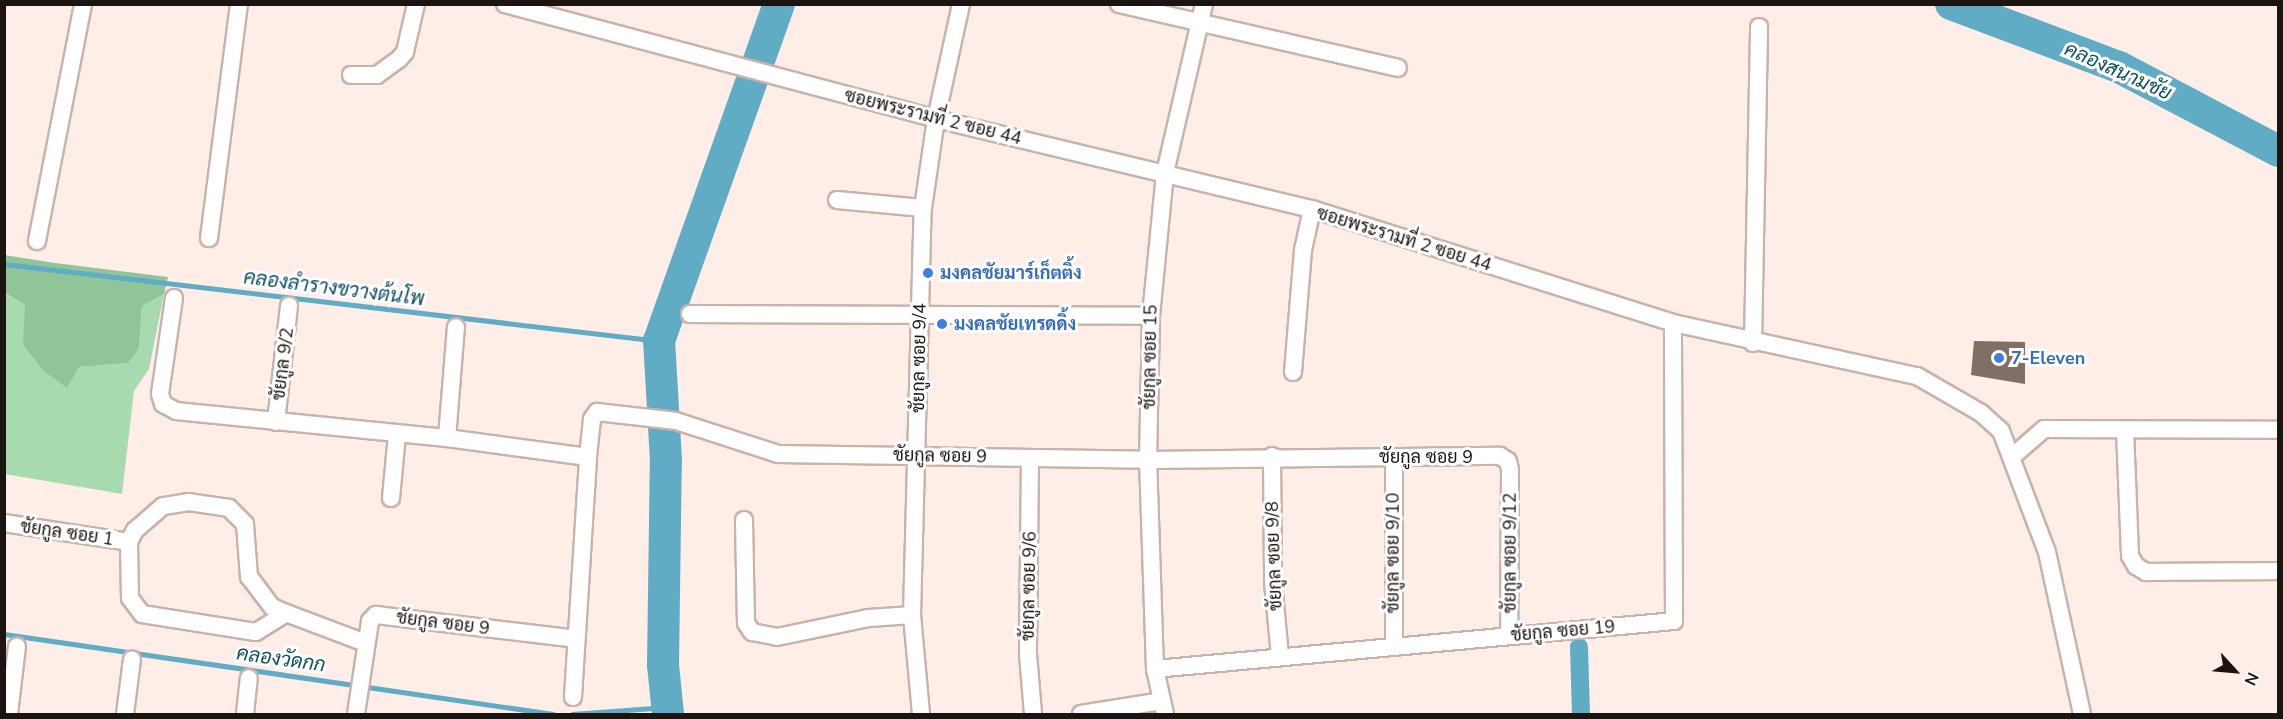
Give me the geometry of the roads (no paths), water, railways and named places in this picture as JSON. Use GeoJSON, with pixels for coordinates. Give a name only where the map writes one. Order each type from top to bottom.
{"type":"FeatureCollection","features":[{"type":"Feature","properties":{"kind":"street"},"geometry":{"type":"LineString","coordinates":[[37,241],[83,4]]}},
{"type":"Feature","properties":{"kind":"street"},"geometry":{"type":"LineString","coordinates":[[209,238],[239,4]]}},
{"type":"Feature","properties":{"kind":"street"},"geometry":{"type":"LineString","coordinates":[[351,75],[377,75],[399,59],[405,52],[416,4]]}},
{"type":"Feature","properties":{"kind":"street","name":"ซอยพระรามที่ 2 ซอย 44"},"geometry":{"type":"LineString","coordinates":[[505,4],[936,119],[1312,210],[1673,323],[1754,343],[1917,376],[1981,413],[2001,431],[2013,456],[2047,552],[2082,714]]}},
{"type":"Feature","properties":{"kind":"street","name":"ชัยกูล ซอย 9/4"},"geometry":{"type":"LineString","coordinates":[[921,714],[912,615],[923,208],[936,119],[961,4]]}},
{"type":"Feature","properties":{"kind":"street"},"geometry":{"type":"LineString","coordinates":[[1119,4],[1398,68]]}},
{"type":"Feature","properties":{"kind":"street","name":"ชัยกูล ซอย 15"},"geometry":{"type":"LineString","coordinates":[[1163,708],[1155,669],[1148,460],[1151,316],[1165,173],[1204,4]]}},
{"type":"Feature","properties":{"kind":"street"},"geometry":{"type":"LineString","coordinates":[[1754,343],[1759,27]]}},
{"type":"Feature","properties":{"kind":"street"},"geometry":{"type":"LineString","coordinates":[[837,200],[923,208]]}},
{"type":"Feature","properties":{"kind":"street"},"geometry":{"type":"LineString","coordinates":[[1293,372],[1303,250],[1312,210]]}},
{"type":"Feature","properties":{"kind":"street"},"geometry":{"type":"LineString","coordinates":[[174,298],[160,394],[163,405],[177,411],[397,435],[447,438],[588,457]]}},
{"type":"Feature","properties":{"kind":"street","name":"ชัยกูล 9/2"},"geometry":{"type":"LineString","coordinates":[[276,422],[290,306]]}},
{"type":"Feature","properties":{"kind":"street"},"geometry":{"type":"LineString","coordinates":[[690,314],[1151,316]]}},
{"type":"Feature","properties":{"kind":"street","name":"ชัยกูล ซอย 19"},"geometry":{"type":"LineString","coordinates":[[1155,669],[1674,621],[1673,323]]}},
{"type":"Feature","properties":{"kind":"street"},"geometry":{"type":"LineString","coordinates":[[447,438],[456,327]]}},
{"type":"Feature","properties":{"kind":"street","name":"ชัยกูล ซอย 9"},"geometry":{"type":"LineString","coordinates":[[573,697],[588,457],[592,418],[597,412],[641,414],[676,421],[767,453],[1148,460],[1272,456],[1394,458],[1500,456],[1508,461],[1510,470]]}},
{"type":"Feature","properties":{"kind":"street"},"geometry":{"type":"LineString","coordinates":[[2013,456],[2044,429],[2278,430]]}},
{"type":"Feature","properties":{"kind":"street"},"geometry":{"type":"LineString","coordinates":[[2125,430],[2130,556],[2136,567],[2146,572],[2278,571]]}},
{"type":"Feature","properties":{"kind":"street"},"geometry":{"type":"LineString","coordinates":[[391,498],[397,435]]}},
{"type":"Feature","properties":{"kind":"street","name":"ชัยกูล ซอย 9/8"},"geometry":{"type":"LineString","coordinates":[[1272,456],[1273,582],[1280,656]]}},
{"type":"Feature","properties":{"kind":"street","name":"ชัยกูล ซอย 9/6"},"geometry":{"type":"LineString","coordinates":[[1030,458],[1028,654],[1033,714]]}},
{"type":"Feature","properties":{"kind":"street","name":"ชัยกูล ซอย 9/10"},"geometry":{"type":"LineString","coordinates":[[1394,458],[1394,647]]}},
{"type":"Feature","properties":{"kind":"street","name":"ชัยกูล ซอย 9/12"},"geometry":{"type":"LineString","coordinates":[[1509,636],[1510,470]]}},
{"type":"Feature","properties":{"kind":"street"},"geometry":{"type":"LineString","coordinates":[[286,613],[256,632],[142,614],[130,598],[129,542],[144,519],[163,506],[189,502],[229,508],[245,524],[249,577],[273,607],[366,643]]}},
{"type":"Feature","properties":{"kind":"street"},"geometry":{"type":"LineString","coordinates":[[744,520],[746,623],[752,632],[777,637],[869,618],[912,615]]}},
{"type":"Feature","properties":{"kind":"street","name":"ชัยกูล ซอย 1"},"geometry":{"type":"LineString","coordinates":[[4,523],[129,542]]}},
{"type":"Feature","properties":{"kind":"street","name":"ชัยกูล ซอย 9"},"geometry":{"type":"LineString","coordinates":[[357,707],[370,621],[376,615],[576,639]]}},
{"type":"Feature","properties":{"kind":"street"},"geometry":{"type":"LineString","coordinates":[[9,714],[17,646]]}},
{"type":"Feature","properties":{"kind":"street"},"geometry":{"type":"LineString","coordinates":[[125,714],[132,659]]}},
{"type":"Feature","properties":{"kind":"street"},"geometry":{"type":"LineString","coordinates":[[245,714],[249,678]]}},
{"type":"Feature","properties":{"kind":"street"},"geometry":{"type":"LineString","coordinates":[[1081,714],[1163,708]]}},
{"type":"Feature","properties":{"kind":"waterway"},"geometry":{"type":"LineString","coordinates":[[668,714],[663,665],[666,461],[659,341],[779,4]]}},
{"type":"Feature","properties":{"kind":"waterway","name":"คลองสนามชัย"},"geometry":{"type":"LineString","coordinates":[[1951,4],[2119,67],[2278,151]]}},
{"type":"Feature","properties":{"kind":"waterway","name":"คลองลำรางขวางต้นโพ"},"geometry":{"type":"LineString","coordinates":[[4,264],[659,341]]}},
{"type":"Feature","properties":{"kind":"waterway","name":"คลองวัดกก"},"geometry":{"type":"LineString","coordinates":[[4,634],[553,714]]}},
{"type":"Feature","properties":{"kind":"waterway"},"geometry":{"type":"LineString","coordinates":[[1579,647],[1581,714]]}},
{"type":"Feature","properties":{"kind":"waterway","name":"คลองวัดกก"},"geometry":{"type":"LineString","coordinates":[[572,714],[667,707]]}},
{"type":"Feature","properties":{"kind":"place","name":"มงคลชัยมาร์เก็ตติ้ง"},"geometry":{"type":"Point","coordinates":[928,273]}},
{"type":"Feature","properties":{"kind":"place","name":"มงคลชัยเทรดดิ้ง"},"geometry":{"type":"Point","coordinates":[942,324]}},
{"type":"Feature","properties":{"kind":"place","name":"7-Eleven"},"geometry":{"type":"Point","coordinates":[1999,358]}}]}
